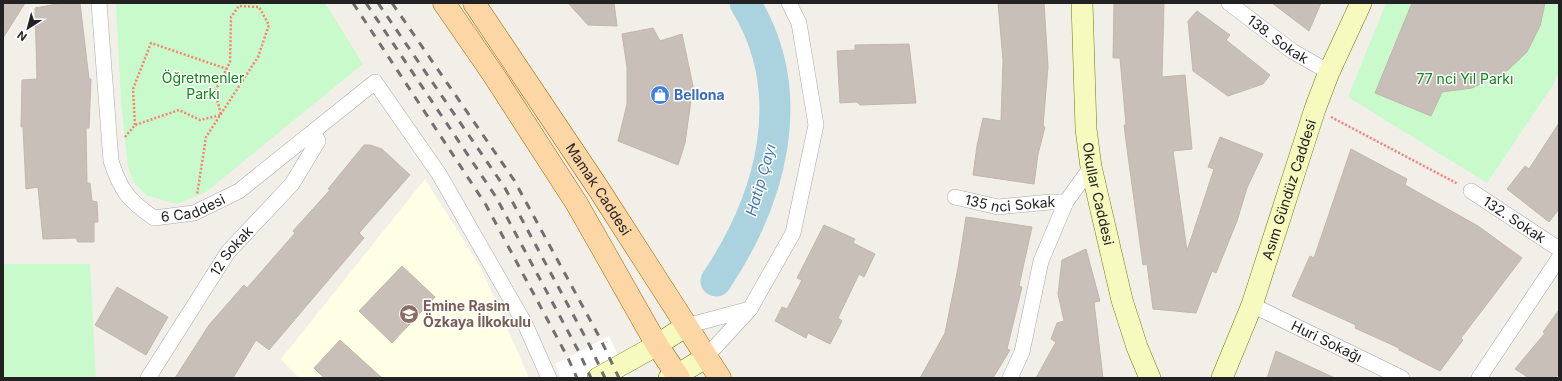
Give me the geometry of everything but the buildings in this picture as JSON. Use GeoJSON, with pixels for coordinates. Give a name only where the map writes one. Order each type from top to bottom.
{"type":"FeatureCollection","features":[{"type":"Feature","properties":{"kind":"main road","name":"Mamak Caddesi"},"geometry":{"type":"LineString","coordinates":[[444,3],[493,74],[577,204],[675,377]]}},
{"type":"Feature","properties":{"kind":"main road","name":"Mamak Caddesi"},"geometry":{"type":"LineString","coordinates":[[474,3],[593,182],[705,358],[720,378]]}},
{"type":"Feature","properties":{"kind":"street","name":"6 Caddesi"},"geometry":{"type":"LineString","coordinates":[[99,3],[111,154],[119,184],[134,204],[154,218],[194,213],[239,191],[375,82],[439,174],[525,324],[549,378]]}},
{"type":"Feature","properties":{"kind":"street"},"geometry":{"type":"LineString","coordinates":[[675,377],[705,358],[750,309],[793,233],[816,124],[799,23],[789,3]]}},
{"type":"Feature","properties":{"kind":"street","name":"Okullar Caddesi"},"geometry":{"type":"LineString","coordinates":[[1082,3],[1086,129],[1091,167],[1122,300],[1150,378]]}},
{"type":"Feature","properties":{"kind":"street","name":"138. Sokak"},"geometry":{"type":"LineString","coordinates":[[1229,3],[1292,52],[1329,72]]}},
{"type":"Feature","properties":{"kind":"street","name":"Asım Gündüz Caddesi"},"geometry":{"type":"LineString","coordinates":[[1222,378],[1252,305],[1315,109],[1329,72],[1360,3]]}},
{"type":"Feature","properties":{"kind":"street","name":"12 Sokak"},"geometry":{"type":"LineString","coordinates":[[148,378],[228,252],[292,184],[318,141],[313,132]]}},
{"type":"Feature","properties":{"kind":"street"},"geometry":{"type":"LineString","coordinates":[[1010,378],[1022,352],[1041,262],[1066,202],[1091,167]]}},
{"type":"Feature","properties":{"kind":"street","name":"132. Sokak"},"geometry":{"type":"LineString","coordinates":[[1471,191],[1559,248]]}},
{"type":"Feature","properties":{"kind":"street","name":"135 nci Sokak"},"geometry":{"type":"LineString","coordinates":[[955,197],[998,207],[1066,202]]}},
{"type":"Feature","properties":{"kind":"street"},"geometry":{"type":"LineString","coordinates":[[1479,378],[1559,258]]}},
{"type":"Feature","properties":{"kind":"street","name":"Huri Sokağı"},"geometry":{"type":"LineString","coordinates":[[1252,305],[1402,378]]}},
{"type":"Feature","properties":{"kind":"street"},"geometry":{"type":"LineString","coordinates":[[598,378],[657,345],[686,326],[750,309]]}},
{"type":"Feature","properties":{"kind":"path"},"geometry":{"type":"LineString","coordinates":[[194,213],[206,138],[221,115],[258,57],[269,25],[259,7],[239,6],[231,17],[230,62],[215,91],[221,115]]}},
{"type":"Feature","properties":{"kind":"path"},"geometry":{"type":"LineString","coordinates":[[135,124],[133,89],[151,43],[227,68]]}},
{"type":"Feature","properties":{"kind":"path"},"geometry":{"type":"LineString","coordinates":[[1315,109],[1471,191]]}},
{"type":"Feature","properties":{"kind":"path"},"geometry":{"type":"LineString","coordinates":[[111,154],[135,124],[179,110],[200,120],[221,115]]}},
{"type":"Feature","properties":{"kind":"shaded area","name":"Emine Rasim Özkaya İlkokulu"},"geometry":{"type":"Polygon","coordinates":[[[425,179],[481,268],[529,378],[299,378],[281,359],[425,179]]]}},
{"type":"Feature","properties":{"kind":"green space","name":"Öğretmenler Parkı"},"geometry":{"type":"Polygon","coordinates":[[[116,3],[325,3],[363,64],[206,192],[177,204],[148,196],[134,183],[128,167],[121,102],[116,3]]]}},
{"type":"Feature","properties":{"kind":"green space","name":"77 nci Yil Parkı"},"geometry":{"type":"Polygon","coordinates":[[[1386,3],[1559,3],[1559,71],[1553,85],[1487,183],[1348,97],[1386,3]]]}},
{"type":"Feature","properties":{"kind":"green space"},"geometry":{"type":"Polygon","coordinates":[[[3,264],[90,264],[96,378],[3,378],[3,264]]]}},
{"type":"Feature","properties":{"kind":"pier"},"geometry":{"type":"Polygon","coordinates":[[[609,336],[629,378],[561,378],[555,364],[609,336]]]}},
{"type":"Feature","properties":{"kind":"waterway","name":"Hatip Çayı"},"geometry":{"type":"LineString","coordinates":[[716,281],[752,216],[764,181],[772,145],[775,109],[772,73],[762,38],[745,3]]}},
{"type":"Feature","properties":{"kind":"railway"},"geometry":{"type":"LineString","coordinates":[[353,3],[486,205],[568,358],[577,378]]}},
{"type":"Feature","properties":{"kind":"railway"},"geometry":{"type":"LineString","coordinates":[[366,3],[496,197],[579,352],[591,378]]}},
{"type":"Feature","properties":{"kind":"railway"},"geometry":{"type":"LineString","coordinates":[[378,3],[505,188],[590,346],[605,378]]}},
{"type":"Feature","properties":{"kind":"railway"},"geometry":{"type":"LineString","coordinates":[[392,3],[514,180],[601,340],[619,378]]}},
{"type":"Feature","properties":{"kind":"place","name":"Bellona"},"geometry":{"type":"Point","coordinates":[660,95]}},
{"type":"Feature","properties":{"kind":"place","name":"Emine Rasim Özkaya İlkokulu"},"geometry":{"type":"Point","coordinates":[409,314]}}]}
